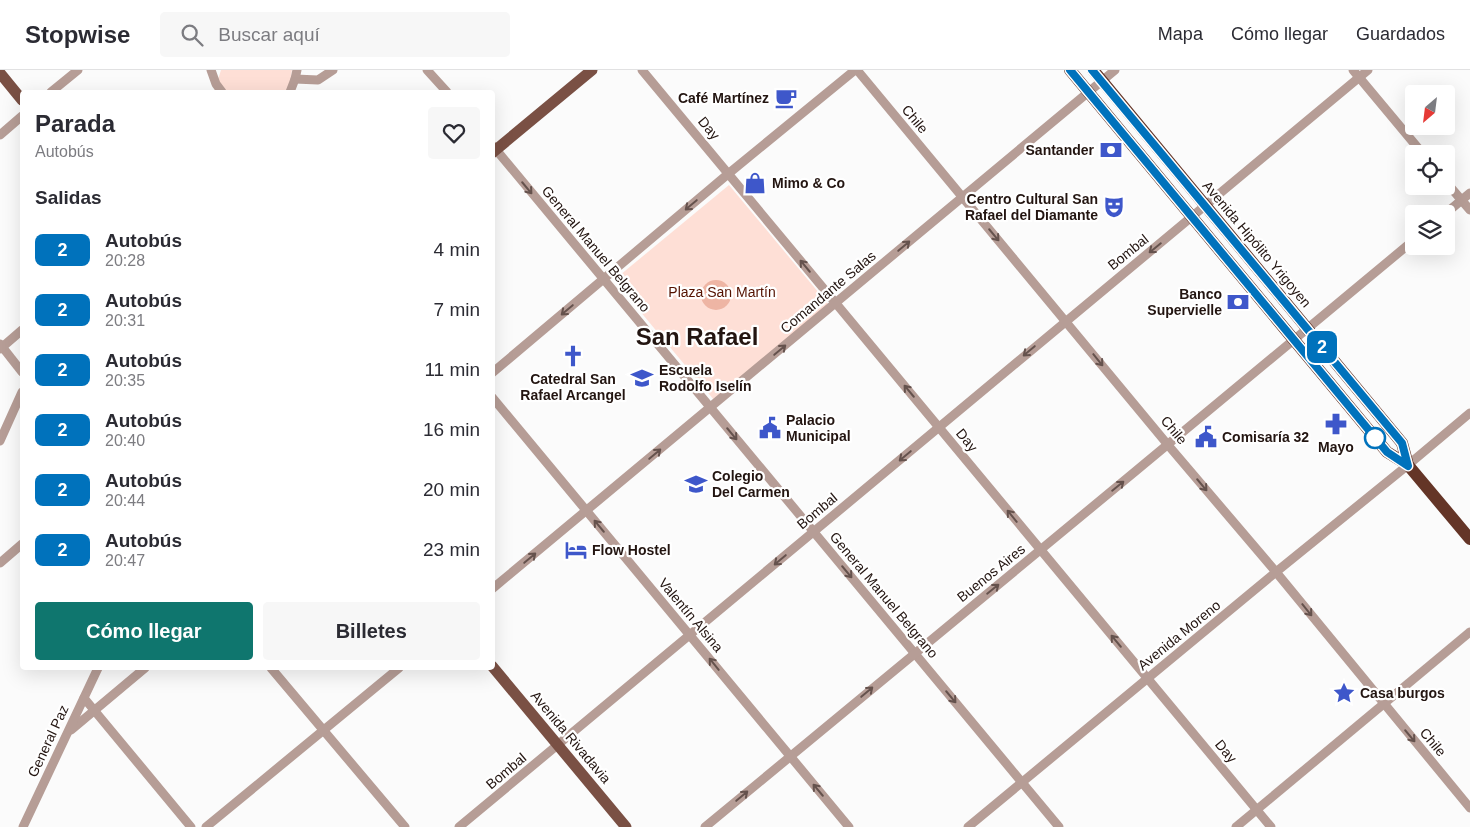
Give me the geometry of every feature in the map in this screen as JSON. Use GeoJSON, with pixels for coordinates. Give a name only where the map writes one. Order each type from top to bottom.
{"type":"FeatureCollection","features":[{"type":"Feature","properties":{"kind":"highway","name":"Avenida Hipólito Yrigoyen"},"geometry":{"type":"LineString","coordinates":[[1070,70],[1387,452],[1408,466],[1470,540]]}},
{"type":"Feature","properties":{"kind":"highway","name":"Avenida Hipólito Yrigoyen"},"geometry":{"type":"LineString","coordinates":[[1092,70],[1402,443],[1408,466]]}},
{"type":"Feature","properties":{"kind":"main road"},"geometry":{"type":"LineString","coordinates":[[495,149],[592,70]]}},
{"type":"Feature","properties":{"kind":"main road"},"geometry":{"type":"LineString","coordinates":[[0,73],[20,98]]}},
{"type":"Feature","properties":{"kind":"main road","name":"Avenida Rivadavia"},"geometry":{"type":"LineString","coordinates":[[495,670],[626,827]]}},
{"type":"Feature","properties":{"kind":"street"},"geometry":{"type":"LineString","coordinates":[[53,90],[78,70]]}},
{"type":"Feature","properties":{"kind":"street"},"geometry":{"type":"LineString","coordinates":[[291,90],[296,74],[318,80],[333,70]]}},
{"type":"Feature","properties":{"kind":"street"},"geometry":{"type":"LineString","coordinates":[[428,70],[445,90]]}},
{"type":"Feature","properties":{"kind":"street","name":"Day"},"geometry":{"type":"LineString","coordinates":[[642,70],[1271,827]]}},
{"type":"Feature","properties":{"kind":"street"},"geometry":{"type":"LineString","coordinates":[[495,370],[728,174],[856,70]]}},
{"type":"Feature","properties":{"kind":"street","name":"Chile"},"geometry":{"type":"LineString","coordinates":[[856,70],[1168,446],[1276,572],[1470,808]]}},
{"type":"Feature","properties":{"kind":"street","name":"Comandante Salas"},"geometry":{"type":"LineString","coordinates":[[495,587],[1115,70]]}},
{"type":"Feature","properties":{"kind":"street","name":"Bombal"},"geometry":{"type":"LineString","coordinates":[[459,827],[1192,217],[1356,74],[1368,70]]}},
{"type":"Feature","properties":{"kind":"street"},"geometry":{"type":"LineString","coordinates":[[210,90],[214,72]]}},
{"type":"Feature","properties":{"kind":"street"},"geometry":{"type":"LineString","coordinates":[[214,72],[216,84],[220,90]]}},
{"type":"Feature","properties":{"kind":"street"},"geometry":{"type":"LineString","coordinates":[[1356,74],[1415,145]]}},
{"type":"Feature","properties":{"kind":"street"},"geometry":{"type":"LineString","coordinates":[[0,135],[20,118]]}},
{"type":"Feature","properties":{"kind":"street","name":"General Manuel Belgrano"},"geometry":{"type":"LineString","coordinates":[[495,151],[604,279],[1059,827]]}},
{"type":"Feature","properties":{"kind":"street"},"geometry":{"type":"LineString","coordinates":[[1455,193],[1470,210]]}},
{"type":"Feature","properties":{"kind":"street"},"geometry":{"type":"LineString","coordinates":[[1455,205],[1470,193]]}},
{"type":"Feature","properties":{"kind":"street","name":"Buenos Aires"},"geometry":{"type":"LineString","coordinates":[[704,827],[1168,446],[1405,247]]}},
{"type":"Feature","properties":{"kind":"street"},"geometry":{"type":"LineString","coordinates":[[20,332],[1,347],[20,370]]}},
{"type":"Feature","properties":{"kind":"street"},"geometry":{"type":"LineString","coordinates":[[0,441],[20,396]]}},
{"type":"Feature","properties":{"kind":"street","name":"Valentín Alsina"},"geometry":{"type":"LineString","coordinates":[[495,401],[849,827]]}},
{"type":"Feature","properties":{"kind":"street","name":"Avenida Moreno"},"geometry":{"type":"LineString","coordinates":[[968,827],[1470,413]]}},
{"type":"Feature","properties":{"kind":"street"},"geometry":{"type":"LineString","coordinates":[[0,563],[20,547]]}},
{"type":"Feature","properties":{"kind":"street"},"geometry":{"type":"LineString","coordinates":[[1236,827],[1470,632]]}},
{"type":"Feature","properties":{"kind":"street","name":"General Paz"},"geometry":{"type":"LineString","coordinates":[[23,827],[97,670]]}},
{"type":"Feature","properties":{"kind":"street"},"geometry":{"type":"LineString","coordinates":[[67,734],[143,670]]}},
{"type":"Feature","properties":{"kind":"street"},"geometry":{"type":"LineString","coordinates":[[273,670],[405,827]]}},
{"type":"Feature","properties":{"kind":"street"},"geometry":{"type":"LineString","coordinates":[[206,827],[396,670]]}},
{"type":"Feature","properties":{"kind":"street"},"geometry":{"type":"LineString","coordinates":[[84,698],[191,827]]}},
{"type":"Feature","properties":{"kind":"green space"},"geometry":{"type":"Polygon","coordinates":[[[221,70],[292,70],[287,90],[215,90],[221,70]]]}},
{"type":"Feature","properties":{"kind":"green space","name":"Plaza San Martín"},"geometry":{"type":"Polygon","coordinates":[[[729,185],[829,305],[714,400],[614,280],[729,185]]]}},
{"type":"Feature","properties":{"kind":"shaded area"},"geometry":{"type":"Polygon","coordinates":[[[716,280],[726,285],[731,295],[726,305],[716,310],[706,305],[701,295],[706,285],[716,280]]]}},
{"type":"Feature","properties":{"kind":"bus line","name":"2"},"geometry":{"type":"LineString","coordinates":[[1070,70],[1387,452],[1408,466],[1402,443],[1092,70]]}},
{"type":"Feature","properties":{"kind":"place","name":"Café Martínez"},"geometry":{"type":"Point","coordinates":[786,98]}},
{"type":"Feature","properties":{"kind":"place","name":"Santander"},"geometry":{"type":"Point","coordinates":[1111,150]}},
{"type":"Feature","properties":{"kind":"place","name":"Mimo & Co"},"geometry":{"type":"Point","coordinates":[755,183]}},
{"type":"Feature","properties":{"kind":"place","name":"Centro Cultural San Rafael del Diamante"},"geometry":{"type":"Point","coordinates":[1114,207]}},
{"type":"Feature","properties":{"kind":"place","name":"Banco Supervielle"},"geometry":{"type":"Point","coordinates":[1238,302]}},
{"type":"Feature","properties":{"kind":"place","name":"Catedral San Rafael Arcangel"},"geometry":{"type":"Point","coordinates":[573,356]}},
{"type":"Feature","properties":{"kind":"place","name":"Escuela Rodolfo Iselín"},"geometry":{"type":"Point","coordinates":[642,378]}},
{"type":"Feature","properties":{"kind":"place","name":"Mayo"},"geometry":{"type":"Point","coordinates":[1336,424]}},
{"type":"Feature","properties":{"kind":"place","name":"Palacio Municipal"},"geometry":{"type":"Point","coordinates":[770,428]}},
{"type":"Feature","properties":{"kind":"place","name":"Comisaría 32"},"geometry":{"type":"Point","coordinates":[1206,437]}},
{"type":"Feature","properties":{"kind":"place","name":"Colegio Del Carmen"},"geometry":{"type":"Point","coordinates":[696,484]}},
{"type":"Feature","properties":{"kind":"place","name":"Flow Hostel"},"geometry":{"type":"Point","coordinates":[576,550]}},
{"type":"Feature","properties":{"kind":"place","name":"Casa burgos"},"geometry":{"type":"Point","coordinates":[1344,693]}},
{"type":"Feature","properties":{"kind":"district","name":"San Rafael"},"geometry":{"type":"Point","coordinates":[697,337]}}]}
